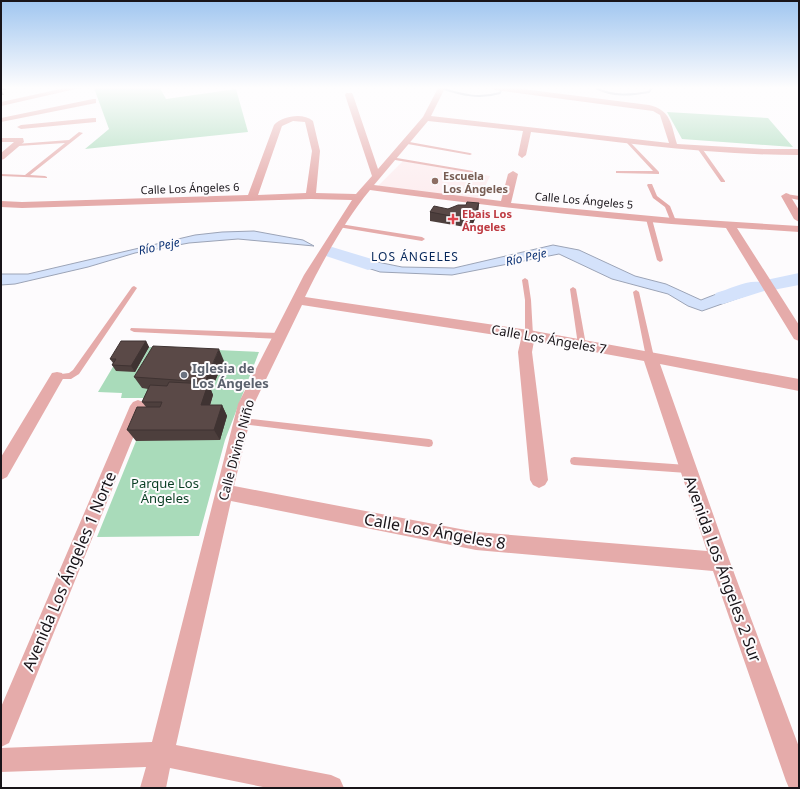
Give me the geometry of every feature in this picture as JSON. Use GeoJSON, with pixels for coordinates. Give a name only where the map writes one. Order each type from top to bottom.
{"type":"FeatureCollection","features":[{"type":"Feature","properties":{"kind":"street"},"geometry":{"type":"LineString","coordinates":[[21,126],[37,125]]}},
{"type":"Feature","properties":{"kind":"street"},"geometry":{"type":"LineString","coordinates":[[252,198],[278,125]]}},
{"type":"Feature","properties":{"kind":"street"},"geometry":{"type":"LineString","coordinates":[[310,125],[316,151],[311,196]]}},
{"type":"Feature","properties":{"kind":"street"},"geometry":{"type":"LineString","coordinates":[[355,125],[367,187]]}},
{"type":"Feature","properties":{"kind":"street","name":"Calle Divino Niño"},"geometry":{"type":"LineString","coordinates":[[154,788],[246,404],[310,275],[340,226],[367,187],[420,125]]}},
{"type":"Feature","properties":{"kind":"street"},"geometry":{"type":"LineString","coordinates":[[483,125],[674,146],[764,152],[798,152]]}},
{"type":"Feature","properties":{"kind":"street"},"geometry":{"type":"LineString","coordinates":[[667,125],[674,146]]}},
{"type":"Feature","properties":{"kind":"street"},"geometry":{"type":"LineString","coordinates":[[522,154],[527,130]]}},
{"type":"Feature","properties":{"kind":"street"},"geometry":{"type":"LineString","coordinates":[[1,140],[20,140],[18,145],[1,157]]}},
{"type":"Feature","properties":{"kind":"street"},"geometry":{"type":"LineString","coordinates":[[505,205],[513,174]]}},
{"type":"Feature","properties":{"kind":"street","name":"Calle Los Ángeles 6"},"geometry":{"type":"LineString","coordinates":[[1,204],[22,205],[311,196],[367,187]]}},
{"type":"Feature","properties":{"kind":"street","name":"Calle Los Ángeles 5"},"geometry":{"type":"LineString","coordinates":[[367,187],[505,205],[673,221],[799,229]]}},
{"type":"Feature","properties":{"kind":"street"},"geometry":{"type":"LineString","coordinates":[[786,196],[798,217]]}},
{"type":"Feature","properties":{"kind":"street"},"geometry":{"type":"LineString","coordinates":[[729,224],[799,336]]}},
{"type":"Feature","properties":{"kind":"street","name":"Calle Los Ángeles 7"},"geometry":{"type":"LineString","coordinates":[[297,300],[528,335],[799,385]]}},
{"type":"Feature","properties":{"kind":"street"},"geometry":{"type":"LineString","coordinates":[[528,335],[525,352],[539,480]]}},
{"type":"Feature","properties":{"kind":"street","name":"Avenida Los Ángeles 2 Sur"},"geometry":{"type":"LineString","coordinates":[[650,357],[687,469],[799,781]]}},
{"type":"Feature","properties":{"kind":"street"},"geometry":{"type":"LineString","coordinates":[[1,472],[57,377]]}},
{"type":"Feature","properties":{"kind":"street","name":"Avenida Los Ángeles 1 Norte"},"geometry":{"type":"LineString","coordinates":[[1,735],[138,406]]}},
{"type":"Feature","properties":{"kind":"street","name":"Calle Los Ángeles 8"},"geometry":{"type":"LineString","coordinates":[[224,492],[476,541],[720,562]]}},
{"type":"Feature","properties":{"kind":"street"},"geometry":{"type":"LineString","coordinates":[[1,760],[161,754],[331,788]]}},
{"type":"Feature","properties":{"kind":"lane"},"geometry":{"type":"LineString","coordinates":[[26,176],[81,133]]}},
{"type":"Feature","properties":{"kind":"lane"},"geometry":{"type":"LineString","coordinates":[[18,145],[70,142]]}},
{"type":"Feature","properties":{"kind":"lane"},"geometry":{"type":"LineString","coordinates":[[404,142],[470,154]]}},
{"type":"Feature","properties":{"kind":"lane"},"geometry":{"type":"LineString","coordinates":[[618,172],[657,173],[629,142]]}},
{"type":"Feature","properties":{"kind":"lane"},"geometry":{"type":"LineString","coordinates":[[699,148],[723,181]]}},
{"type":"Feature","properties":{"kind":"lane"},"geometry":{"type":"LineString","coordinates":[[391,158],[472,172]]}},
{"type":"Feature","properties":{"kind":"lane"},"geometry":{"type":"LineString","coordinates":[[1,175],[45,177]]}},
{"type":"Feature","properties":{"kind":"lane"},"geometry":{"type":"LineString","coordinates":[[650,185],[656,197],[667,206],[673,221]]}},
{"type":"Feature","properties":{"kind":"lane"},"geometry":{"type":"LineString","coordinates":[[786,196],[799,198]]}},
{"type":"Feature","properties":{"kind":"lane"},"geometry":{"type":"LineString","coordinates":[[649,218],[660,260]]}},
{"type":"Feature","properties":{"kind":"lane"},"geometry":{"type":"LineString","coordinates":[[340,226],[422,239]]}},
{"type":"Feature","properties":{"kind":"lane"},"geometry":{"type":"LineString","coordinates":[[525,280],[528,300],[528,335]]}},
{"type":"Feature","properties":{"kind":"lane"},"geometry":{"type":"LineString","coordinates":[[57,377],[71,376],[76,372],[134,288]]}},
{"type":"Feature","properties":{"kind":"lane"},"geometry":{"type":"LineString","coordinates":[[573,290],[582,345]]}},
{"type":"Feature","properties":{"kind":"lane"},"geometry":{"type":"LineString","coordinates":[[636,292],[650,357]]}},
{"type":"Feature","properties":{"kind":"lane"},"geometry":{"type":"LineString","coordinates":[[134,330],[280,336]]}},
{"type":"Feature","properties":{"kind":"lane"},"geometry":{"type":"LineString","coordinates":[[242,421],[429,443]]}},
{"type":"Feature","properties":{"kind":"lane"},"geometry":{"type":"LineString","coordinates":[[574,461],[687,469]]}},
{"type":"Feature","properties":{"kind":"shaded area","name":"Escuela Los Ángeles"},"geometry":{"type":"Polygon","coordinates":[[[403,161],[490,176],[479,200],[378,186],[403,161]]]}},
{"type":"Feature","properties":{"kind":"green space"},"geometry":{"type":"Polygon","coordinates":[[[107,125],[246,125],[248,132],[85,149],[109,129],[107,125]]]}},
{"type":"Feature","properties":{"kind":"green space"},"geometry":{"type":"Polygon","coordinates":[[[674,125],[774,125],[793,147],[682,139],[674,125]]]}},
{"type":"Feature","properties":{"kind":"green space","name":"Parque Los Ángeles"},"geometry":{"type":"Polygon","coordinates":[[[149,347],[259,352],[225,440],[199,536],[97,537],[136,441],[207,416],[213,395],[121,398],[122,393],[98,392],[114,365],[135,372],[149,347]]]}},
{"type":"Feature","properties":{"kind":"water"},"geometry":{"type":"Polygon","coordinates":[[[254,231],[303,240],[314,246],[238,239],[189,243],[135,253],[88,267],[15,284],[1,285],[1,274],[28,274],[195,235],[254,231]]]}},
{"type":"Feature","properties":{"kind":"water"},"geometry":{"type":"Polygon","coordinates":[[[553,245],[579,250],[635,276],[666,284],[701,300],[734,289],[754,289],[753,293],[702,311],[688,306],[668,294],[612,279],[559,254],[452,275],[380,272],[355,264],[338,254],[402,267],[454,268],[553,245]]]}},
{"type":"Feature","properties":{"kind":"building"},"geometry":{"type":"Polygon","coordinates":[[[467,202],[479,203],[472,220],[430,212],[434,206],[448,209],[458,205],[466,205],[467,202]]]}},
{"type":"Feature","properties":{"kind":"building"},"geometry":{"type":"Polygon","coordinates":[[[121,341],[146,341],[131,366],[112,365],[116,359],[110,359],[121,341]]]}},
{"type":"Feature","properties":{"kind":"building"},"geometry":{"type":"Polygon","coordinates":[[[153,346],[219,349],[205,382],[134,377],[153,346]]]}},
{"type":"Feature","properties":{"kind":"building"},"geometry":{"type":"Polygon","coordinates":[[[169,382],[208,384],[201,405],[222,405],[214,430],[127,430],[137,407],[160,407],[162,402],[142,402],[150,385],[167,386],[169,382]]]}},
{"type":"Feature","properties":{"kind":"waterway","name":"Río Peje"},"geometry":{"type":"LineString","coordinates":[[332,252],[368,264]]}},
{"type":"Feature","properties":{"kind":"waterway","name":"Río Peje"},"geometry":{"type":"LineString","coordinates":[[773,284],[799,279]]}},
{"type":"Feature","properties":{"kind":"waterway","name":"Río Peje"},"geometry":{"type":"LineString","coordinates":[[723,298],[757,287]]}},
{"type":"Feature","properties":{"kind":"place","name":"Escuela Los Ángeles"},"geometry":{"type":"Point","coordinates":[435,181]}},
{"type":"Feature","properties":{"kind":"place","name":"Ebais Los Ángeles"},"geometry":{"type":"Point","coordinates":[453,219]}},
{"type":"Feature","properties":{"kind":"place","name":"Iglesia de Los Ángeles"},"geometry":{"type":"Point","coordinates":[184,375]}},
{"type":"Feature","properties":{"kind":"district","name":"LOS ÁNGELES"},"geometry":{"type":"Point","coordinates":[415,256]}}]}
